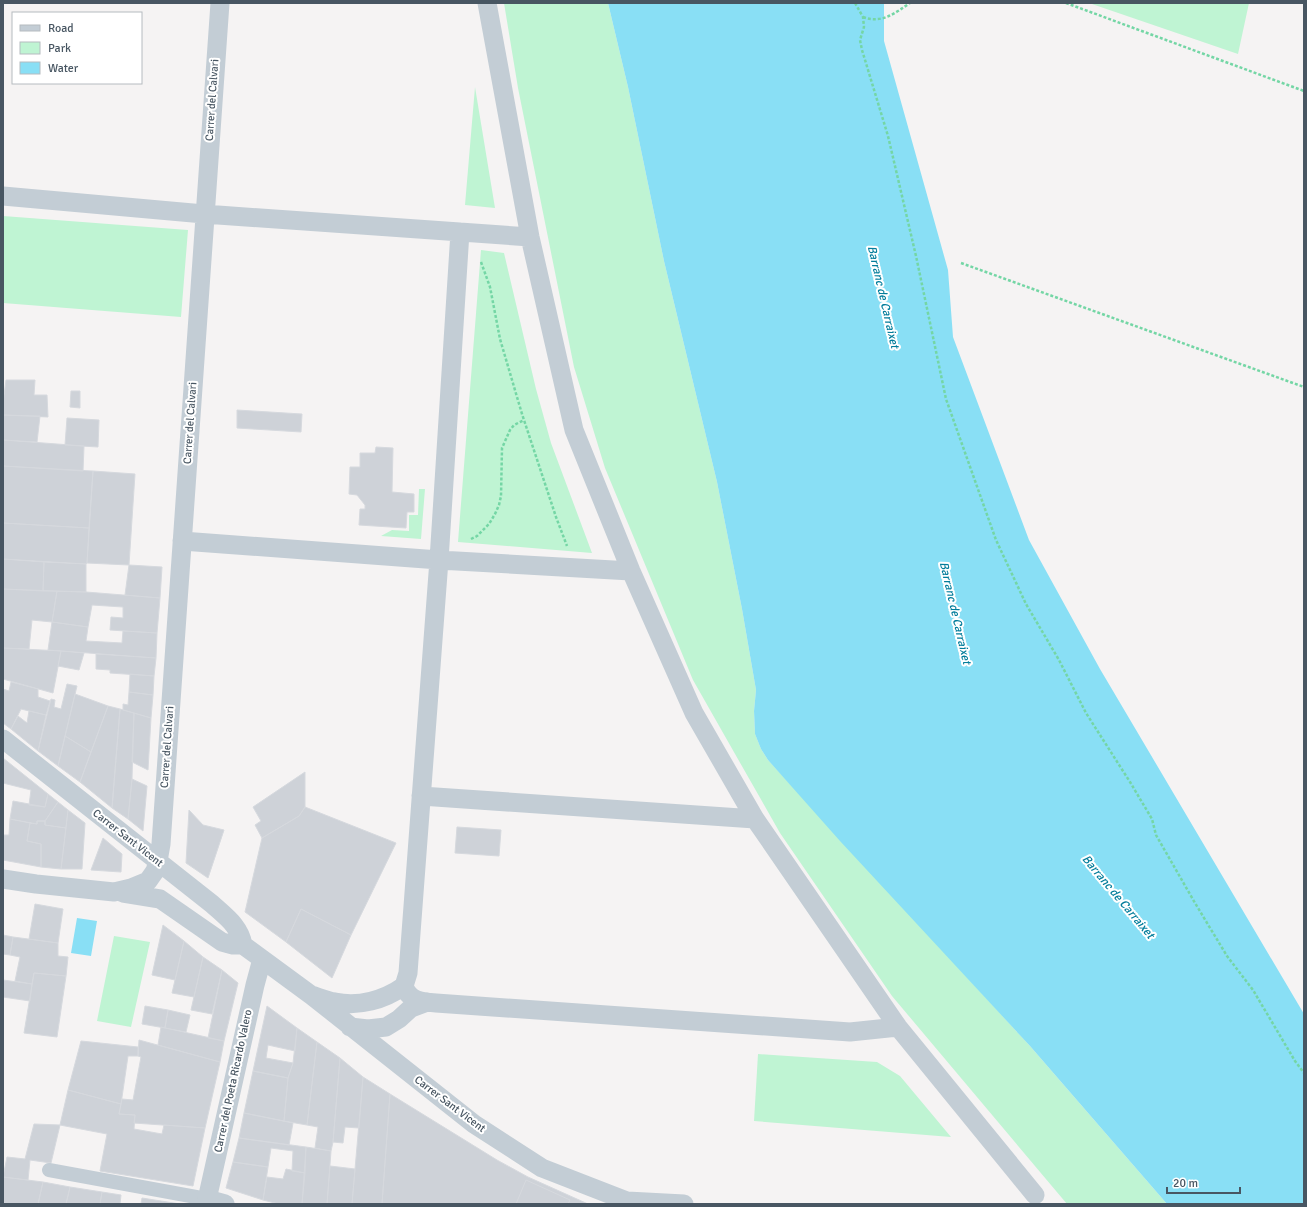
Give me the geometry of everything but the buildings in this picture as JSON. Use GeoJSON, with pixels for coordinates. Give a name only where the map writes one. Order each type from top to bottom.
{"type":"FeatureCollection","features":[{"type":"Feature","properties":{"kind":"street","name":"Carrer del Calvari"},"geometry":{"type":"LineString","coordinates":[[159,852],[220,3]]}},
{"type":"Feature","properties":{"kind":"street"},"geometry":{"type":"LineString","coordinates":[[487,3],[530,237],[574,430],[631,571],[694,713],[755,819],[898,1027],[1035,1195]]}},
{"type":"Feature","properties":{"kind":"street"},"geometry":{"type":"LineString","coordinates":[[3,196],[204,214],[530,237]]}},
{"type":"Feature","properties":{"kind":"street"},"geometry":{"type":"LineString","coordinates":[[460,232],[439,560],[408,973],[404,986],[406,992],[414,999],[427,1002],[850,1032],[898,1027]]}},
{"type":"Feature","properties":{"kind":"street"},"geometry":{"type":"LineString","coordinates":[[182,541],[439,560],[631,571]]}},
{"type":"Feature","properties":{"kind":"street","name":"Carrer Sant Vicent"},"geometry":{"type":"LineString","coordinates":[[3,739],[159,852],[237,928],[242,938],[243,945]]}},
{"type":"Feature","properties":{"kind":"street"},"geometry":{"type":"LineString","coordinates":[[421,796],[755,819]]}},
{"type":"Feature","properties":{"kind":"street"},"geometry":{"type":"LineString","coordinates":[[114,892],[131,888],[148,881],[155,871],[159,852]]}},
{"type":"Feature","properties":{"kind":"street","name":"Carrer Sant Vicent"},"geometry":{"type":"LineString","coordinates":[[3,879],[148,896],[160,899],[222,942],[232,945],[243,945],[310,995],[474,1124],[542,1168],[627,1201],[684,1204]]}},
{"type":"Feature","properties":{"kind":"street","name":"Carrer del Poeta Ricardo Valero"},"geometry":{"type":"LineString","coordinates":[[213,1202],[252,998],[262,959]]}},
{"type":"Feature","properties":{"kind":"street"},"geometry":{"type":"LineString","coordinates":[[310,995],[335,1002],[353,1004],[382,998],[393,994],[404,986]]}},
{"type":"Feature","properties":{"kind":"street"},"geometry":{"type":"LineString","coordinates":[[350,1027],[368,1030],[386,1027],[411,1008],[427,1002]]}},
{"type":"Feature","properties":{"kind":"street"},"geometry":{"type":"LineString","coordinates":[[49,1170],[213,1202]]}},
{"type":"Feature","properties":{"kind":"path"},"geometry":{"type":"LineString","coordinates":[[855,3],[863,17],[864,27],[860,40],[862,50],[888,136],[916,256],[946,399],[996,540],[1026,604],[1059,660],[1086,713],[1152,819],[1156,835],[1195,903],[1227,956],[1253,990],[1304,1073]]}},
{"type":"Feature","properties":{"kind":"path"},"geometry":{"type":"LineString","coordinates":[[863,17],[870,20],[878,20],[894,14],[910,3]]}},
{"type":"Feature","properties":{"kind":"path"},"geometry":{"type":"LineString","coordinates":[[1066,3],[1304,91]]}},
{"type":"Feature","properties":{"kind":"path"},"geometry":{"type":"LineString","coordinates":[[480,258],[490,287],[500,339],[524,420],[568,549]]}},
{"type":"Feature","properties":{"kind":"path"},"geometry":{"type":"LineString","coordinates":[[961,263],[1304,387]]}},
{"type":"Feature","properties":{"kind":"path"},"geometry":{"type":"LineString","coordinates":[[470,539],[477,536],[489,524],[495,514],[501,496],[502,448],[510,430],[514,425],[524,420]]}},
{"type":"Feature","properties":{"kind":"green space"},"geometry":{"type":"Polygon","coordinates":[[[504,3],[608,3],[628,87],[664,261],[717,482],[756,690],[754,711],[755,734],[761,749],[768,760],[1030,1046],[1167,1204],[1067,1204],[892,996],[780,833],[693,680],[605,468],[574,367],[518,88],[504,3]]]}},
{"type":"Feature","properties":{"kind":"green space"},"geometry":{"type":"Polygon","coordinates":[[[1089,3],[1249,3],[1238,54],[1089,3]]]}},
{"type":"Feature","properties":{"kind":"green space"},"geometry":{"type":"Polygon","coordinates":[[[475,87],[495,208],[465,205],[475,87]]]}},
{"type":"Feature","properties":{"kind":"green space"},"geometry":{"type":"Polygon","coordinates":[[[3,216],[188,230],[181,317],[3,303],[3,216]]]}},
{"type":"Feature","properties":{"kind":"green space"},"geometry":{"type":"Polygon","coordinates":[[[481,250],[504,253],[536,389],[551,443],[592,553],[458,542],[481,250]]]}},
{"type":"Feature","properties":{"kind":"green space"},"geometry":{"type":"Polygon","coordinates":[[[419,489],[425,489],[421,539],[381,536],[392,530],[409,531],[409,515],[418,515],[419,489]]]}},
{"type":"Feature","properties":{"kind":"green space"},"geometry":{"type":"Polygon","coordinates":[[[114,936],[150,942],[131,1027],[97,1021],[114,936]]]}},
{"type":"Feature","properties":{"kind":"green space"},"geometry":{"type":"Polygon","coordinates":[[[758,1054],[877,1062],[900,1076],[951,1137],[754,1121],[758,1054]]]}},
{"type":"Feature","properties":{"kind":"water","name":"Barranc de Carraixet"},"geometry":{"type":"Polygon","coordinates":[[[608,3],[884,3],[884,41],[948,270],[953,337],[1029,540],[1100,669],[1304,1014],[1304,1204],[1167,1204],[1030,1046],[840,841],[768,760],[761,749],[755,734],[754,711],[756,690],[717,482],[664,261],[628,87],[608,3]]]}},
{"type":"Feature","properties":{"kind":"water"},"geometry":{"type":"Polygon","coordinates":[[[77,918],[97,921],[91,956],[71,953],[77,918]]]}}]}
